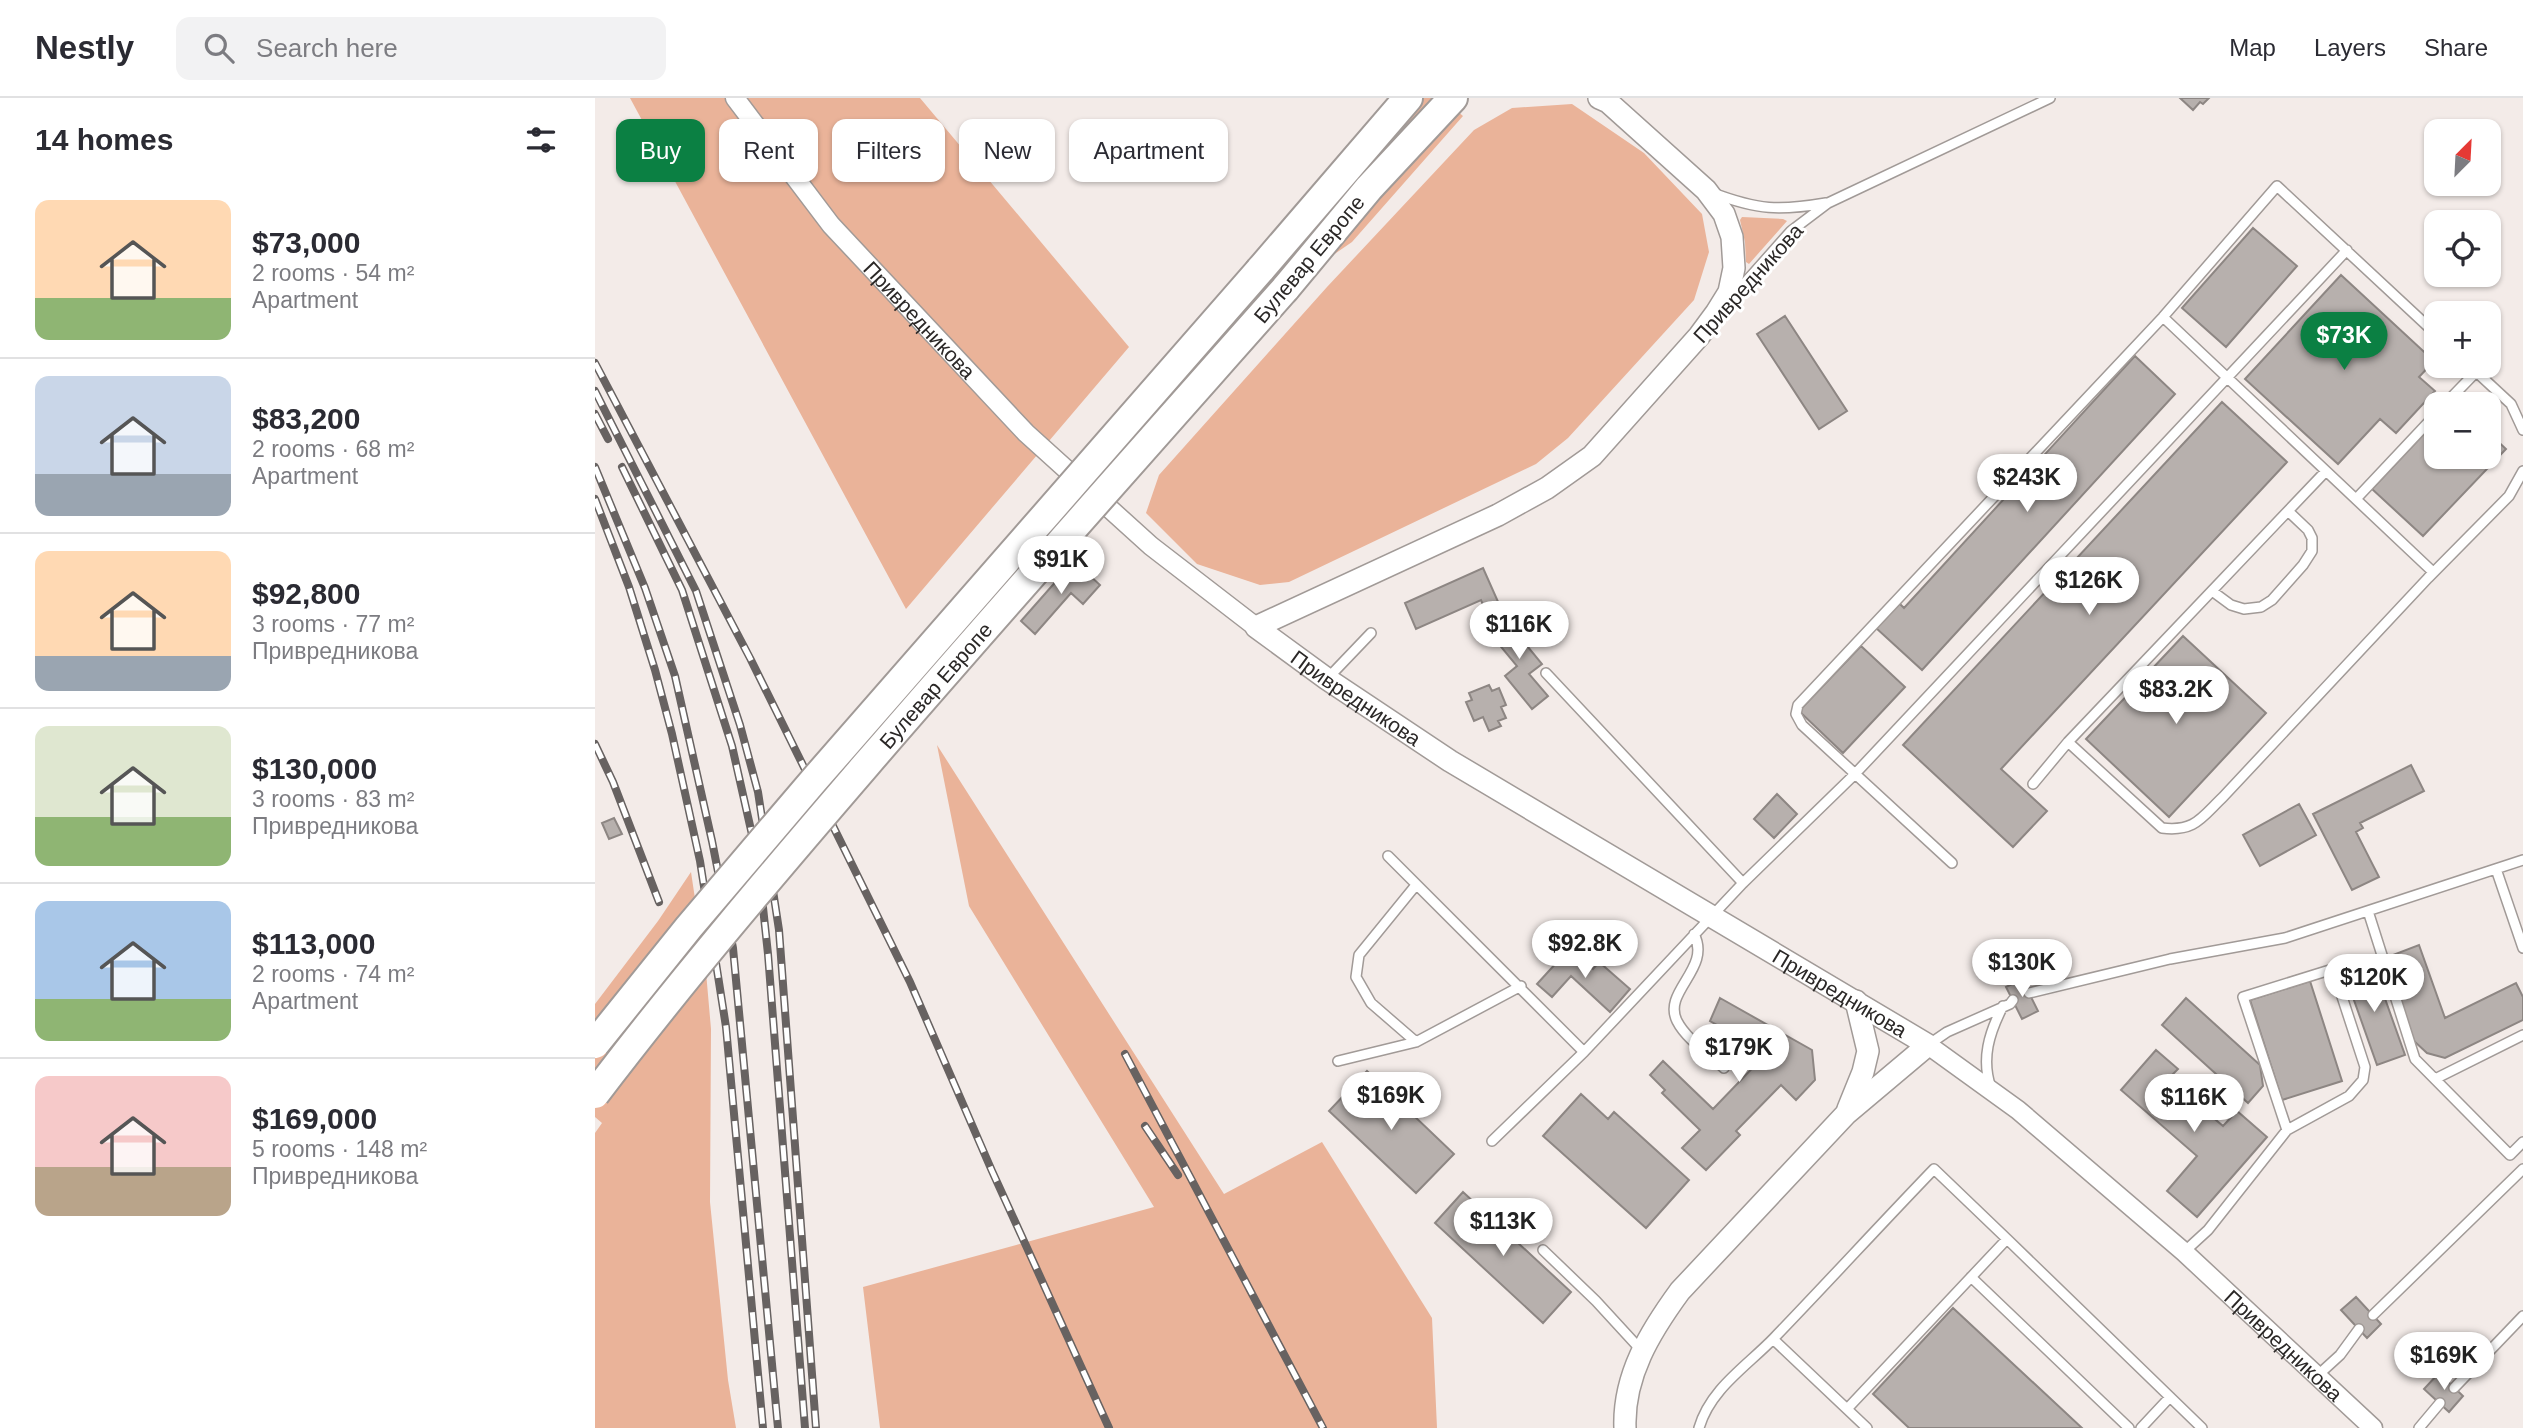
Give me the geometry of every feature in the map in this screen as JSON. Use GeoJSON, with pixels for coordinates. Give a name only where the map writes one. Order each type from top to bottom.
{"type":"FeatureCollection","features":[{"type":"Feature","properties":{"kind":"main road","name":"Булевар Европе"},"geometry":{"type":"LineString","coordinates":[[595,1044],[824,768],[1408,98]]}},
{"type":"Feature","properties":{"kind":"main road","name":"Булевар Европе"},"geometry":{"type":"LineString","coordinates":[[595,1094],[707,952],[958,657],[1285,289],[1369,188],[1453,98]]}},
{"type":"Feature","properties":{"kind":"street","name":"Привредникова"},"geometry":{"type":"LineString","coordinates":[[738,99],[831,225],[1026,433],[1151,546],[1327,679],[1450,761],[1856,1001],[1928,1045],[1992,1090],[2184,1252],[2373,1428]]}},
{"type":"Feature","properties":{"kind":"street"},"geometry":{"type":"LineString","coordinates":[[1604,99],[1706,190],[1724,214],[1732,237],[1734,268],[1729,292],[1716,313]]}},
{"type":"Feature","properties":{"kind":"street","name":"Привредникова"},"geometry":{"type":"LineString","coordinates":[[1256,627],[1498,515],[1547,488],[1592,456],[1699,337],[1716,313]]}},
{"type":"Feature","properties":{"kind":"street"},"geometry":{"type":"LineString","coordinates":[[1846,1114],[1856,1093],[1868,1051],[1856,1001]]}},
{"type":"Feature","properties":{"kind":"street"},"geometry":{"type":"LineString","coordinates":[[1625,1428],[1631,1379],[1641,1350],[1680,1292],[1846,1114],[1928,1045]]}},
{"type":"Feature","properties":{"kind":"lane","name":"Привредникова"},"geometry":{"type":"LineString","coordinates":[[1716,313],[1791,231],[1828,203],[2050,98]]}},
{"type":"Feature","properties":{"kind":"lane"},"geometry":{"type":"LineString","coordinates":[[1952,863],[1802,725],[1796,713],[1797,705],[2162,317],[2277,187],[2424,323]]}},
{"type":"Feature","properties":{"kind":"lane"},"geometry":{"type":"LineString","coordinates":[[1706,190],[1746,205],[1789,209],[1828,203]]}},
{"type":"Feature","properties":{"kind":"lane"},"geometry":{"type":"LineString","coordinates":[[1492,1141],[1584,1052],[1743,883],[1854,775],[2347,250]]}},
{"type":"Feature","properties":{"kind":"lane"},"geometry":{"type":"LineString","coordinates":[[2162,317],[2433,572]]}},
{"type":"Feature","properties":{"kind":"lane"},"geometry":{"type":"LineString","coordinates":[[2455,392],[2466,378]]}},
{"type":"Feature","properties":{"kind":"lane"},"geometry":{"type":"LineString","coordinates":[[2483,378],[2511,404],[2523,430]]}},
{"type":"Feature","properties":{"kind":"lane"},"geometry":{"type":"LineString","coordinates":[[2355,499],[2424,427]]}},
{"type":"Feature","properties":{"kind":"lane"},"geometry":{"type":"LineString","coordinates":[[2033,784],[2068,742],[2326,471]]}},
{"type":"Feature","properties":{"kind":"lane"},"geometry":{"type":"LineString","coordinates":[[2068,742],[2162,828],[2177,830],[2192,826],[2223,797],[2433,572],[2509,496],[2523,471]]}},
{"type":"Feature","properties":{"kind":"lane"},"geometry":{"type":"LineString","coordinates":[[2212,591],[2231,605],[2244,609],[2261,607],[2272,600],[2312,551],[2312,538],[2308,530],[2288,511]]}},
{"type":"Feature","properties":{"kind":"lane"},"geometry":{"type":"LineString","coordinates":[[1327,679],[1371,633]]}},
{"type":"Feature","properties":{"kind":"lane"},"geometry":{"type":"LineString","coordinates":[[1546,673],[1743,883]]}},
{"type":"Feature","properties":{"kind":"lane"},"geometry":{"type":"LineString","coordinates":[[1388,856],[1521,986],[1584,1052]]}},
{"type":"Feature","properties":{"kind":"lane"},"geometry":{"type":"LineString","coordinates":[[2029,993],[2170,959],[2285,938],[2523,860]]}},
{"type":"Feature","properties":{"kind":"lane"},"geometry":{"type":"LineString","coordinates":[[2496,869],[2523,947]]}},
{"type":"Feature","properties":{"kind":"lane"},"geometry":{"type":"LineString","coordinates":[[1416,885],[1359,955],[1356,977],[1371,1003],[1416,1042]]}},
{"type":"Feature","properties":{"kind":"lane"},"geometry":{"type":"LineString","coordinates":[[2368,911],[2415,1059],[2510,1155],[2523,1142]]}},
{"type":"Feature","properties":{"kind":"lane"},"geometry":{"type":"LineString","coordinates":[[1694,934],[1699,943],[1700,954],[1674,1007],[1675,1018],[1682,1029],[1724,1068]]}},
{"type":"Feature","properties":{"kind":"lane"},"geometry":{"type":"LineString","coordinates":[[2184,1252],[2208,1230],[2287,1130],[2349,1096],[2363,1080],[2365,1066],[2333,969],[2242,997],[2287,1130]]}},
{"type":"Feature","properties":{"kind":"lane"},"geometry":{"type":"LineString","coordinates":[[1338,1061],[1416,1042],[1521,986]]}},
{"type":"Feature","properties":{"kind":"lane"},"geometry":{"type":"LineString","coordinates":[[1928,1045],[1947,1032],[2013,1000]]}},
{"type":"Feature","properties":{"kind":"lane"},"geometry":{"type":"LineString","coordinates":[[1992,1090],[1986,1060],[1994,1023],[2003,1006]]}},
{"type":"Feature","properties":{"kind":"lane"},"geometry":{"type":"LineString","coordinates":[[2435,1079],[2523,1035]]}},
{"type":"Feature","properties":{"kind":"lane"},"geometry":{"type":"LineString","coordinates":[[1699,1428],[1705,1410],[1719,1391],[1773,1339],[1934,1169],[2202,1428]]}},
{"type":"Feature","properties":{"kind":"lane"},"geometry":{"type":"LineString","coordinates":[[2373,1315],[2523,1169]]}},
{"type":"Feature","properties":{"kind":"lane"},"geometry":{"type":"LineString","coordinates":[[1847,1409],[2007,1239]]}},
{"type":"Feature","properties":{"kind":"lane"},"geometry":{"type":"LineString","coordinates":[[1543,1250],[1596,1301],[1641,1350]]}},
{"type":"Feature","properties":{"kind":"lane"},"geometry":{"type":"LineString","coordinates":[[1971,1277],[2129,1428]]}},
{"type":"Feature","properties":{"kind":"lane"},"geometry":{"type":"LineString","coordinates":[[2455,1388],[2523,1316]]}},
{"type":"Feature","properties":{"kind":"lane"},"geometry":{"type":"LineString","coordinates":[[2317,1376],[2340,1355],[2359,1329]]}},
{"type":"Feature","properties":{"kind":"lane"},"geometry":{"type":"LineString","coordinates":[[1773,1339],[1867,1428]]}},
{"type":"Feature","properties":{"kind":"lane"},"geometry":{"type":"LineString","coordinates":[[2141,1428],[2170,1397]]}},
{"type":"Feature","properties":{"kind":"lane"},"geometry":{"type":"LineString","coordinates":[[2419,1428],[2440,1403]]}},
{"type":"Feature","properties":{"kind":"shaded area"},"geometry":{"type":"Polygon","coordinates":[[[630,98],[920,98],[938,119],[832,119],[832,182],[945,182],[945,128],[959,144],[959,182],[991,182],[1129,347],[906,609],[675,182],[705,182],[705,119],[641,119],[630,98]]]}},
{"type":"Feature","properties":{"kind":"shaded area"},"geometry":{"type":"Polygon","coordinates":[[[1420,98],[1437,98],[1275,283],[1266,276],[1420,98]]]}},
{"type":"Feature","properties":{"kind":"shaded area"},"geometry":{"type":"Polygon","coordinates":[[[1572,104],[1644,153],[1702,214],[1709,252],[1694,300],[1568,438],[1536,464],[1289,582],[1260,585],[1197,564],[1146,513],[1159,475],[1327,287],[1474,130],[1512,108],[1572,104]]]}},
{"type":"Feature","properties":{"kind":"shaded area"},"geometry":{"type":"Polygon","coordinates":[[[1456,110],[1463,116],[1352,242],[1317,266],[1456,110]]]}},
{"type":"Feature","properties":{"kind":"shaded area"},"geometry":{"type":"Polygon","coordinates":[[[1742,217],[1787,221],[1749,264],[1746,262],[1740,220],[1742,217]]]}},
{"type":"Feature","properties":{"kind":"shaded area"},"geometry":{"type":"Polygon","coordinates":[[[937,745],[1224,1194],[1322,1142],[1432,1318],[1437,1428],[880,1428],[863,1287],[1154,1207],[969,906],[937,745]]]}},
{"type":"Feature","properties":{"kind":"shaded area"},"geometry":{"type":"Polygon","coordinates":[[[691,872],[706,972],[711,1029],[710,1202],[728,1380],[736,1428],[595,1428],[595,1133],[602,1123],[595,1117],[595,1004],[658,921],[691,872]]]}},
{"type":"Feature","properties":{"kind":"building"},"geometry":{"type":"Polygon","coordinates":[[[2180,98],[2209,98],[2203,104],[2200,102],[2193,110],[2180,98]]]}},
{"type":"Feature","properties":{"kind":"building"},"geometry":{"type":"Polygon","coordinates":[[[2253,228],[2297,266],[2226,347],[2182,308],[2253,228]]]}},
{"type":"Feature","properties":{"kind":"building"},"geometry":{"type":"Polygon","coordinates":[[[2341,275],[2424,352],[2424,372],[2419,377],[2435,391],[2424,392],[2424,403],[2396,433],[2380,419],[2338,464],[2245,379],[2341,275]]]}},
{"type":"Feature","properties":{"kind":"building"},"geometry":{"type":"Polygon","coordinates":[[[1785,316],[1847,411],[1819,429],[1757,334],[1785,316]]]}},
{"type":"Feature","properties":{"kind":"building"},"geometry":{"type":"Polygon","coordinates":[[[2135,356],[2175,394],[1922,670],[1876,628],[1899,603],[1904,608],[2135,356]]]}},
{"type":"Feature","properties":{"kind":"building"},"geometry":{"type":"Polygon","coordinates":[[[2222,402],[2287,462],[2001,769],[2047,811],[2013,847],[1903,745],[2222,402]]]}},
{"type":"Feature","properties":{"kind":"building"},"geometry":{"type":"Polygon","coordinates":[[[2424,434],[2424,469],[2487,469],[2423,536],[2372,489],[2424,434]]]}},
{"type":"Feature","properties":{"kind":"building"},"geometry":{"type":"Polygon","coordinates":[[[1074,561],[1100,585],[1083,604],[1071,593],[1035,634],[1021,621],[1074,561]]]}},
{"type":"Feature","properties":{"kind":"building"},"geometry":{"type":"Polygon","coordinates":[[[1483,568],[1503,613],[1489,619],[1481,600],[1416,629],[1405,603],[1483,568]]]}},
{"type":"Feature","properties":{"kind":"building"},"geometry":{"type":"Polygon","coordinates":[[[1494,617],[1504,630],[1516,620],[1525,631],[1519,636],[1542,664],[1529,674],[1548,696],[1532,709],[1505,676],[1517,666],[1483,625],[1494,617]]]}},
{"type":"Feature","properties":{"kind":"building"},"geometry":{"type":"Polygon","coordinates":[[[2183,636],[2266,713],[2169,817],[2086,739],[2183,636]]]}},
{"type":"Feature","properties":{"kind":"building"},"geometry":{"type":"Polygon","coordinates":[[[1861,646],[1905,687],[1843,753],[1799,711],[1861,646]]]}},
{"type":"Feature","properties":{"kind":"building"},"geometry":{"type":"Polygon","coordinates":[[[1489,685],[1492,691],[1499,688],[1506,705],[1501,707],[1506,718],[1498,721],[1501,726],[1489,731],[1483,717],[1474,721],[1466,702],[1472,700],[1469,693],[1489,685]]]}},
{"type":"Feature","properties":{"kind":"building"},"geometry":{"type":"Polygon","coordinates":[[[2411,765],[2424,791],[2360,823],[2363,828],[2356,832],[2379,877],[2352,890],[2313,814],[2411,765]]]}},
{"type":"Feature","properties":{"kind":"building"},"geometry":{"type":"Polygon","coordinates":[[[1777,794],[1797,814],[1774,838],[1754,819],[1777,794]]]}},
{"type":"Feature","properties":{"kind":"building"},"geometry":{"type":"Polygon","coordinates":[[[2299,804],[2316,835],[2260,866],[2243,835],[2299,804]]]}},
{"type":"Feature","properties":{"kind":"building"},"geometry":{"type":"Polygon","coordinates":[[[614,818],[622,834],[609,839],[602,823],[614,818]]]}},
{"type":"Feature","properties":{"kind":"building"},"geometry":{"type":"Polygon","coordinates":[[[2419,945],[2445,1018],[2516,983],[2523,997],[2523,1020],[2445,1058],[2427,1053],[2414,1041],[2385,958],[2419,945]]]}},
{"type":"Feature","properties":{"kind":"building"},"geometry":{"type":"Polygon","coordinates":[[[1570,948],[1593,969],[1599,962],[1630,989],[1610,1012],[1571,976],[1552,997],[1537,984],[1570,948]]]}},
{"type":"Feature","properties":{"kind":"building"},"geometry":{"type":"Polygon","coordinates":[[[2372,962],[2405,1055],[2377,1065],[2344,972],[2372,962]]]}},
{"type":"Feature","properties":{"kind":"building"},"geometry":{"type":"Polygon","coordinates":[[[2022,979],[2038,1011],[2022,1019],[2006,987],[2022,979]]]}},
{"type":"Feature","properties":{"kind":"building"},"geometry":{"type":"Polygon","coordinates":[[[2310,981],[2342,1081],[2282,1100],[2250,1000],[2310,981]]]}},
{"type":"Feature","properties":{"kind":"building"},"geometry":{"type":"Polygon","coordinates":[[[1720,998],[1812,1050],[1815,1080],[1796,1100],[1781,1085],[1736,1131],[1740,1135],[1706,1170],[1682,1148],[1700,1130],[1662,1093],[1665,1090],[1650,1075],[1663,1061],[1713,1109],[1767,1053],[1710,1021],[1720,998]]]}},
{"type":"Feature","properties":{"kind":"building"},"geometry":{"type":"Polygon","coordinates":[[[2186,998],[2260,1065],[2263,1086],[2248,1103],[2162,1025],[2186,998]]]}},
{"type":"Feature","properties":{"kind":"building"},"geometry":{"type":"Polygon","coordinates":[[[2156,1050],[2178,1069],[2168,1079],[2223,1126],[2237,1111],[2267,1137],[2197,1217],[2167,1191],[2197,1156],[2121,1090],[2156,1050]]]}},
{"type":"Feature","properties":{"kind":"building"},"geometry":{"type":"Polygon","coordinates":[[[1367,1071],[1454,1154],[1416,1193],[1329,1111],[1367,1071]]]}},
{"type":"Feature","properties":{"kind":"building"},"geometry":{"type":"Polygon","coordinates":[[[1581,1094],[1608,1119],[1614,1112],[1689,1180],[1646,1228],[1543,1136],[1581,1094]]]}},
{"type":"Feature","properties":{"kind":"building"},"geometry":{"type":"Polygon","coordinates":[[[1463,1192],[1571,1292],[1543,1323],[1435,1223],[1463,1192]]]}},
{"type":"Feature","properties":{"kind":"building"},"geometry":{"type":"Polygon","coordinates":[[[2356,1297],[2381,1324],[2367,1338],[2341,1310],[2356,1297]]]}},
{"type":"Feature","properties":{"kind":"building"},"geometry":{"type":"Polygon","coordinates":[[[1953,1308],[2082,1428],[1909,1428],[1873,1394],[1953,1308]]]}},
{"type":"Feature","properties":{"kind":"building"},"geometry":{"type":"Polygon","coordinates":[[[2439,1373],[2463,1396],[2449,1412],[2424,1389],[2439,1373]]]}},
{"type":"Feature","properties":{"kind":"railway"},"geometry":{"type":"LineString","coordinates":[[595,363],[750,658],[910,982],[992,1171],[1109,1428]]}},
{"type":"Feature","properties":{"kind":"railway"},"geometry":{"type":"LineString","coordinates":[[595,391],[696,591],[740,725],[758,792],[779,930],[816,1428]]}},
{"type":"Feature","properties":{"kind":"railway"},"geometry":{"type":"LineString","coordinates":[[595,414],[608,439]]}},
{"type":"Feature","properties":{"kind":"railway"},"geometry":{"type":"LineString","coordinates":[[595,467],[645,588],[675,676],[733,948],[778,1428]]}},
{"type":"Feature","properties":{"kind":"railway"},"geometry":{"type":"LineString","coordinates":[[622,467],[682,590],[732,746],[758,861],[768,954],[805,1428]]}},
{"type":"Feature","properties":{"kind":"railway"},"geometry":{"type":"LineString","coordinates":[[595,499],[629,587],[655,670],[700,861],[726,1027],[763,1428]]}},
{"type":"Feature","properties":{"kind":"railway"},"geometry":{"type":"LineString","coordinates":[[595,744],[613,782],[659,902]]}},
{"type":"Feature","properties":{"kind":"railway"},"geometry":{"type":"LineString","coordinates":[[1125,1054],[1323,1428]]}},
{"type":"Feature","properties":{"kind":"railway"},"geometry":{"type":"LineString","coordinates":[[1145,1126],[1178,1175]]}}]}
